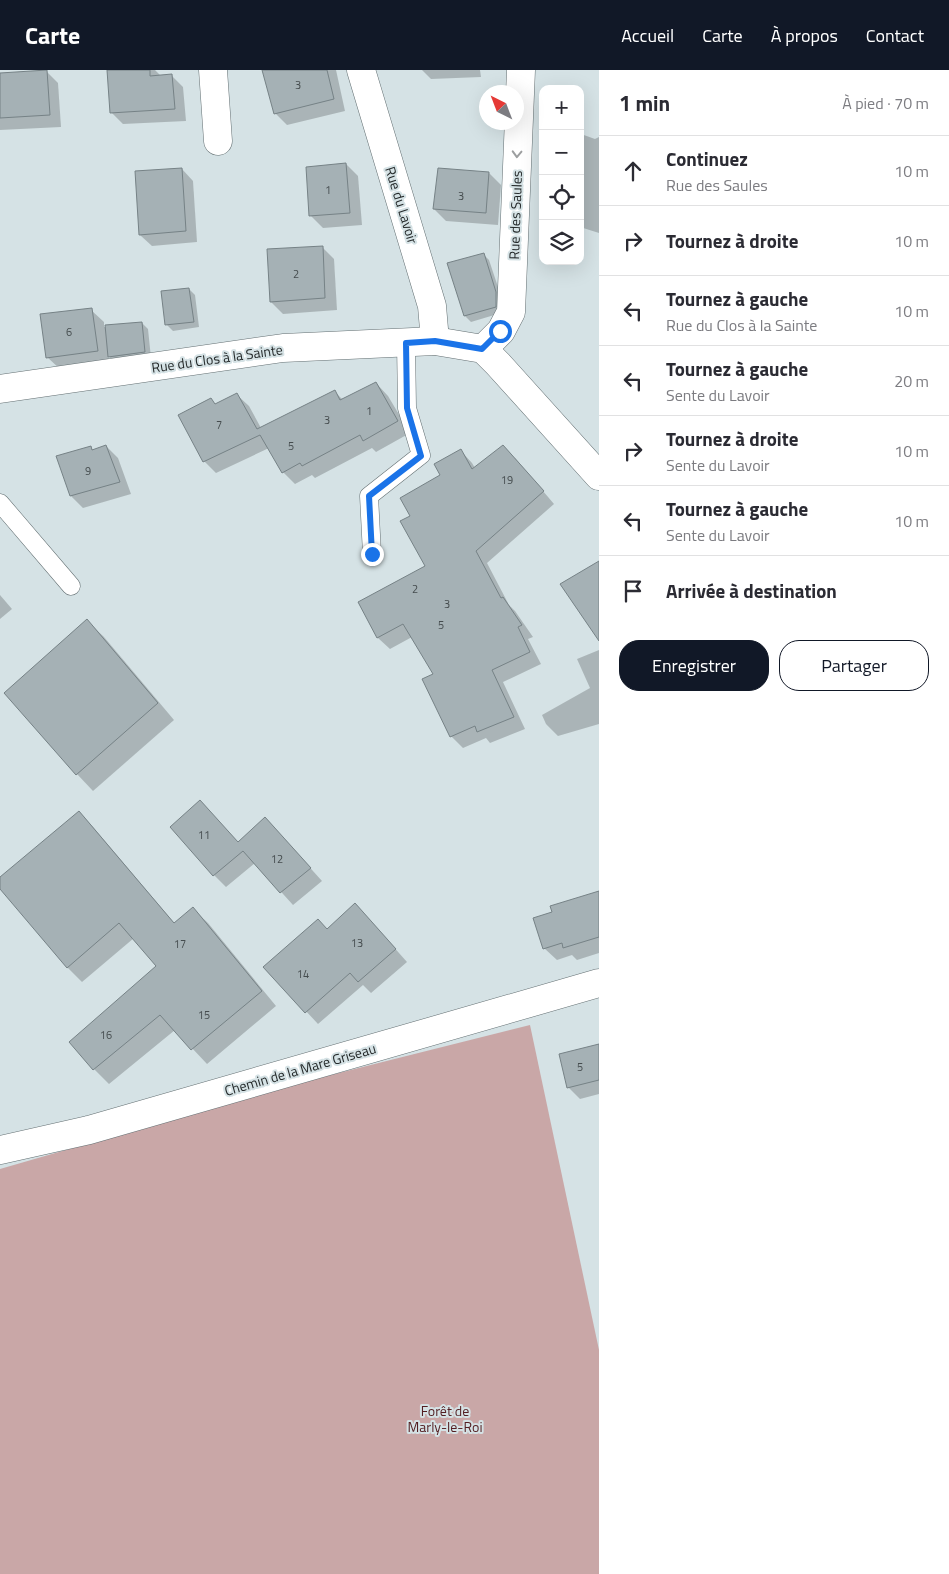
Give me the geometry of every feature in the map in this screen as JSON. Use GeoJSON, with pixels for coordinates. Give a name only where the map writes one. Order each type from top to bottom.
{"type":"FeatureCollection","features":[{"type":"Feature","properties":{"kind":"street"},"geometry":{"type":"LineString","coordinates":[[213,70],[218,141]]}},
{"type":"Feature","properties":{"kind":"street","name":"Rue du Lavoir"},"geometry":{"type":"LineString","coordinates":[[361,70],[432,306],[435,341]]}},
{"type":"Feature","properties":{"kind":"street","name":"Rue des Saules"},"geometry":{"type":"LineString","coordinates":[[482,349],[500,331],[511,312],[521,70]]}},
{"type":"Feature","properties":{"kind":"street","name":"Rue du Clos à la Sainte"},"geometry":{"type":"LineString","coordinates":[[0,389],[284,348],[435,341],[482,349]]}},
{"type":"Feature","properties":{"kind":"street"},"geometry":{"type":"LineString","coordinates":[[482,349],[599,476]]}},
{"type":"Feature","properties":{"kind":"street","name":"Chemin de la Mare Griseau"},"geometry":{"type":"LineString","coordinates":[[0,1150],[89,1130],[599,983]]}},
{"type":"Feature","properties":{"kind":"lane"},"geometry":{"type":"LineString","coordinates":[[372,554],[369,496],[421,456],[407,408],[406,343]]}},
{"type":"Feature","properties":{"kind":"lane"},"geometry":{"type":"LineString","coordinates":[[0,503],[71,586]]}},
{"type":"Feature","properties":{"kind":"green space","name":"Forêt de Marly-le-Roi"},"geometry":{"type":"Polygon","coordinates":[[[530,1025],[599,1350],[599,1574],[0,1574],[0,1169],[287,1086],[530,1025]]]}},
{"type":"Feature","properties":{"kind":"building"},"geometry":{"type":"Polygon","coordinates":[[[47,70],[50,115],[0,118],[0,73],[47,70]]]}},
{"type":"Feature","properties":{"kind":"building"},"geometry":{"type":"Polygon","coordinates":[[[107,70],[150,70],[150,76],[172,74],[175,109],[110,113],[107,70]]]}},
{"type":"Feature","properties":{"kind":"building"},"geometry":{"type":"Polygon","coordinates":[[[262,70],[327,70],[334,99],[274,114],[262,70]]]}},
{"type":"Feature","properties":{"kind":"building"},"geometry":{"type":"Polygon","coordinates":[[[346,163],[350,213],[309,216],[306,167],[346,163]]]}},
{"type":"Feature","properties":{"kind":"building"},"geometry":{"type":"Polygon","coordinates":[[[182,168],[186,231],[139,235],[135,171],[182,168]]]}},
{"type":"Feature","properties":{"kind":"building"},"geometry":{"type":"Polygon","coordinates":[[[438,168],[489,172],[486,213],[433,209],[438,168]]]}},
{"type":"Feature","properties":{"kind":"building"},"geometry":{"type":"Polygon","coordinates":[[[323,246],[325,298],[270,302],[267,249],[323,246]]]}},
{"type":"Feature","properties":{"kind":"building"},"geometry":{"type":"Polygon","coordinates":[[[484,253],[496,292],[496,307],[464,316],[447,263],[484,253]]]}},
{"type":"Feature","properties":{"kind":"building"},"geometry":{"type":"Polygon","coordinates":[[[189,288],[194,322],[165,325],[161,291],[189,288]]]}},
{"type":"Feature","properties":{"kind":"building"},"geometry":{"type":"Polygon","coordinates":[[[92,308],[98,351],[46,358],[40,314],[92,308]]]}},
{"type":"Feature","properties":{"kind":"building"},"geometry":{"type":"Polygon","coordinates":[[[142,322],[145,352],[108,357],[105,325],[142,322]]]}},
{"type":"Feature","properties":{"kind":"building"},"geometry":{"type":"Polygon","coordinates":[[[376,382],[398,421],[363,441],[360,435],[302,466],[300,463],[282,473],[260,435],[203,462],[178,415],[211,398],[215,404],[237,393],[257,429],[335,390],[340,400],[376,382]]]}},
{"type":"Feature","properties":{"kind":"building"},"geometry":{"type":"Polygon","coordinates":[[[106,445],[120,482],[70,496],[56,456],[91,446],[92,450],[106,445]]]}},
{"type":"Feature","properties":{"kind":"building"},"geometry":{"type":"Polygon","coordinates":[[[503,445],[544,491],[476,551],[501,598],[503,597],[522,625],[518,627],[530,652],[492,670],[514,717],[477,732],[475,726],[450,737],[422,679],[433,674],[403,624],[377,638],[358,602],[425,566],[400,521],[410,516],[400,498],[440,475],[434,464],[461,449],[472,469],[503,445]]]}},
{"type":"Feature","properties":{"kind":"building"},"geometry":{"type":"Polygon","coordinates":[[[599,561],[599,641],[560,584],[599,561]]]}},
{"type":"Feature","properties":{"kind":"building"},"geometry":{"type":"Polygon","coordinates":[[[87,619],[158,703],[76,775],[4,693],[87,619]]]}},
{"type":"Feature","properties":{"kind":"building"},"geometry":{"type":"Polygon","coordinates":[[[200,800],[238,842],[265,817],[311,868],[280,893],[243,851],[213,876],[170,827],[200,800]]]}},
{"type":"Feature","properties":{"kind":"building"},"geometry":{"type":"Polygon","coordinates":[[[79,811],[174,923],[193,907],[262,991],[191,1050],[160,1015],[93,1070],[69,1042],[156,966],[119,923],[67,968],[0,889],[0,877],[79,811]]]}},
{"type":"Feature","properties":{"kind":"building"},"geometry":{"type":"Polygon","coordinates":[[[599,891],[599,937],[563,948],[562,943],[543,949],[533,918],[552,912],[550,906],[599,891]]]}},
{"type":"Feature","properties":{"kind":"building"},"geometry":{"type":"Polygon","coordinates":[[[355,903],[396,949],[358,982],[350,973],[305,1013],[263,967],[318,919],[327,929],[355,903]]]}},
{"type":"Feature","properties":{"kind":"building"},"geometry":{"type":"Polygon","coordinates":[[[599,1044],[599,1080],[567,1088],[559,1054],[599,1044]]]}},
{"type":"Feature","properties":{"kind":"route"},"geometry":{"type":"LineString","coordinates":[[372,554],[369,496],[421,456],[407,408],[406,343],[435,341],[482,349],[500,331]]}}]}
